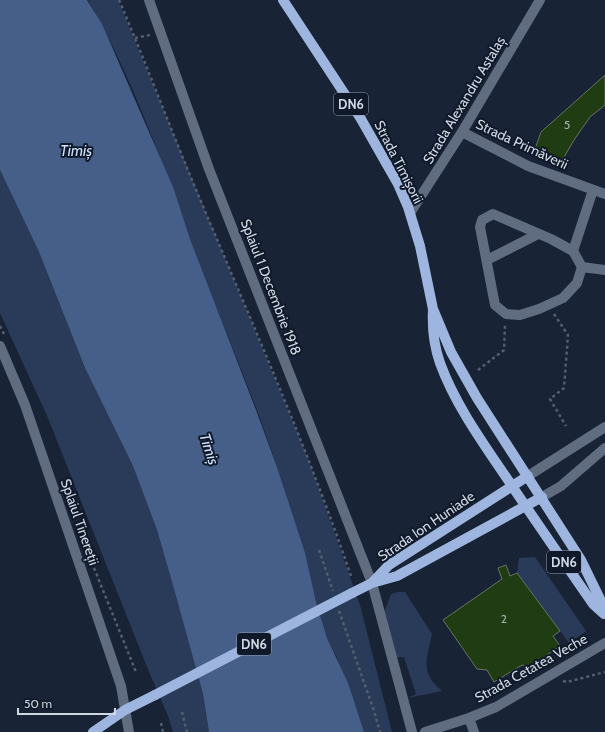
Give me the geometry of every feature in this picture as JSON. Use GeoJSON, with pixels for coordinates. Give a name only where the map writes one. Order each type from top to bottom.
{"type":"FeatureCollection","features":[{"type":"Feature","properties":{"kind":"main road","name":"Strada Timișorii"},"geometry":{"type":"LineString","coordinates":[[283,0],[361,119],[398,184],[410,213],[420,246],[433,309],[451,352],[477,398],[542,497]]}},
{"type":"Feature","properties":{"kind":"main road","name":"Strada Timișorii"},"geometry":{"type":"LineString","coordinates":[[433,309],[432,327],[440,362],[462,409],[525,507]]}},
{"type":"Feature","properties":{"kind":"main road","name":"Strada Ion Huniade"},"geometry":{"type":"LineString","coordinates":[[372,583],[389,565],[528,476]]}},
{"type":"Feature","properties":{"kind":"main road","name":"Strada Ion Huniade"},"geometry":{"type":"LineString","coordinates":[[372,583],[397,576],[542,497]]}},
{"type":"Feature","properties":{"kind":"main road","name":"DN6"},"geometry":{"type":"LineString","coordinates":[[542,497],[581,560],[600,599],[605,614]]}},
{"type":"Feature","properties":{"kind":"main road","name":"DN6"},"geometry":{"type":"LineString","coordinates":[[525,507],[593,604],[605,614]]}},
{"type":"Feature","properties":{"kind":"main road","name":"DN6"},"geometry":{"type":"LineString","coordinates":[[93,732],[124,710],[372,583]]}},
{"type":"Feature","properties":{"kind":"street","name":"Splaiul 1 Decembrie 1918"},"geometry":{"type":"LineString","coordinates":[[149,0],[209,169],[372,583],[412,732]]}},
{"type":"Feature","properties":{"kind":"street","name":"Strada Alexandru Astalaș"},"geometry":{"type":"LineString","coordinates":[[410,213],[462,132],[540,0]]}},
{"type":"Feature","properties":{"kind":"street","name":"Strada Primăverii"},"geometry":{"type":"LineString","coordinates":[[462,132],[528,166],[605,194]]}},
{"type":"Feature","properties":{"kind":"street"},"geometry":{"type":"LineString","coordinates":[[572,252],[593,190]]}},
{"type":"Feature","properties":{"kind":"street"},"geometry":{"type":"LineString","coordinates":[[582,267],[577,283],[564,298],[520,315],[506,314],[495,305],[480,227],[482,220],[493,214],[551,239],[572,252],[582,267],[605,270]]}},
{"type":"Feature","properties":{"kind":"street"},"geometry":{"type":"LineString","coordinates":[[487,260],[538,234]]}},
{"type":"Feature","properties":{"kind":"street","name":"Splaiul Tinereții"},"geometry":{"type":"LineString","coordinates":[[0,346],[25,405],[121,686],[129,732]]}},
{"type":"Feature","properties":{"kind":"street","name":"Strada Ion Huniade"},"geometry":{"type":"LineString","coordinates":[[528,476],[605,427]]}},
{"type":"Feature","properties":{"kind":"street","name":"Strada Ion Huniade"},"geometry":{"type":"LineString","coordinates":[[542,497],[562,486],[605,448]]}},
{"type":"Feature","properties":{"kind":"street","name":"Strada Cetatea Veche"},"geometry":{"type":"LineString","coordinates":[[425,732],[469,718],[496,707],[605,643]]}},
{"type":"Feature","properties":{"kind":"street"},"geometry":{"type":"LineString","coordinates":[[469,718],[474,732]]}},
{"type":"Feature","properties":{"kind":"path","name":"Splaiul 1 Decembrie 1918"},"geometry":{"type":"LineString","coordinates":[[119,0],[202,205],[276,379],[351,576]]}},
{"type":"Feature","properties":{"kind":"path"},"geometry":{"type":"LineString","coordinates":[[135,38],[155,34]]}},
{"type":"Feature","properties":{"kind":"path"},"geometry":{"type":"LineString","coordinates":[[548,305],[568,334],[564,388],[550,399],[566,426]]}},
{"type":"Feature","properties":{"kind":"path"},"geometry":{"type":"LineString","coordinates":[[478,370],[504,350],[506,314]]}},
{"type":"Feature","properties":{"kind":"path"},"geometry":{"type":"LineString","coordinates":[[319,550],[334,594]]}},
{"type":"Feature","properties":{"kind":"path"},"geometry":{"type":"LineString","coordinates":[[339,609],[380,732]]}},
{"type":"Feature","properties":{"kind":"path"},"geometry":{"type":"LineString","coordinates":[[567,682],[605,672]]}},
{"type":"Feature","properties":{"kind":"path"},"geometry":{"type":"LineString","coordinates":[[182,712],[187,732]]}},
{"type":"Feature","properties":{"kind":"path"},"geometry":{"type":"LineString","coordinates":[[161,723],[163,732]]}},
{"type":"Feature","properties":{"kind":"shaded area"},"geometry":{"type":"Polygon","coordinates":[[[88,0],[118,0],[309,461],[360,605],[392,732],[364,732],[337,658],[327,638],[284,488],[257,410],[132,87],[104,28],[88,0]]]}},
{"type":"Feature","properties":{"kind":"shaded area"},"geometry":{"type":"Polygon","coordinates":[[[0,170],[39,252],[85,368],[133,466],[157,530],[203,694],[209,732],[173,732],[168,716],[48,418],[0,313],[0,170]]]}},
{"type":"Feature","properties":{"kind":"shaded area"},"geometry":{"type":"Polygon","coordinates":[[[535,557],[586,631],[569,643],[517,573],[519,558],[535,557]]]}},
{"type":"Feature","properties":{"kind":"shaded area"},"geometry":{"type":"Polygon","coordinates":[[[405,592],[432,634],[426,665],[427,671],[430,678],[442,691],[408,698],[416,694],[404,657],[394,658],[383,616],[391,594],[405,592]]]}},
{"type":"Feature","properties":{"kind":"water","name":"Timiș"},"geometry":{"type":"Polygon","coordinates":[[[0,0],[87,0],[102,24],[173,187],[190,239],[256,410],[277,467],[305,553],[316,602],[327,638],[348,683],[364,732],[209,732],[203,694],[157,530],[133,466],[85,368],[39,252],[0,170],[0,0]]]}},
{"type":"Feature","properties":{"kind":"building"},"geometry":{"type":"Polygon","coordinates":[[[605,75],[605,105],[590,117],[560,164],[534,152],[541,132],[605,75]]]}},
{"type":"Feature","properties":{"kind":"building"},"geometry":{"type":"Polygon","coordinates":[[[506,565],[510,576],[517,573],[560,631],[553,636],[560,646],[547,655],[540,666],[533,668],[522,665],[494,682],[487,670],[477,669],[443,620],[502,579],[498,568],[506,565]]]}}]}
